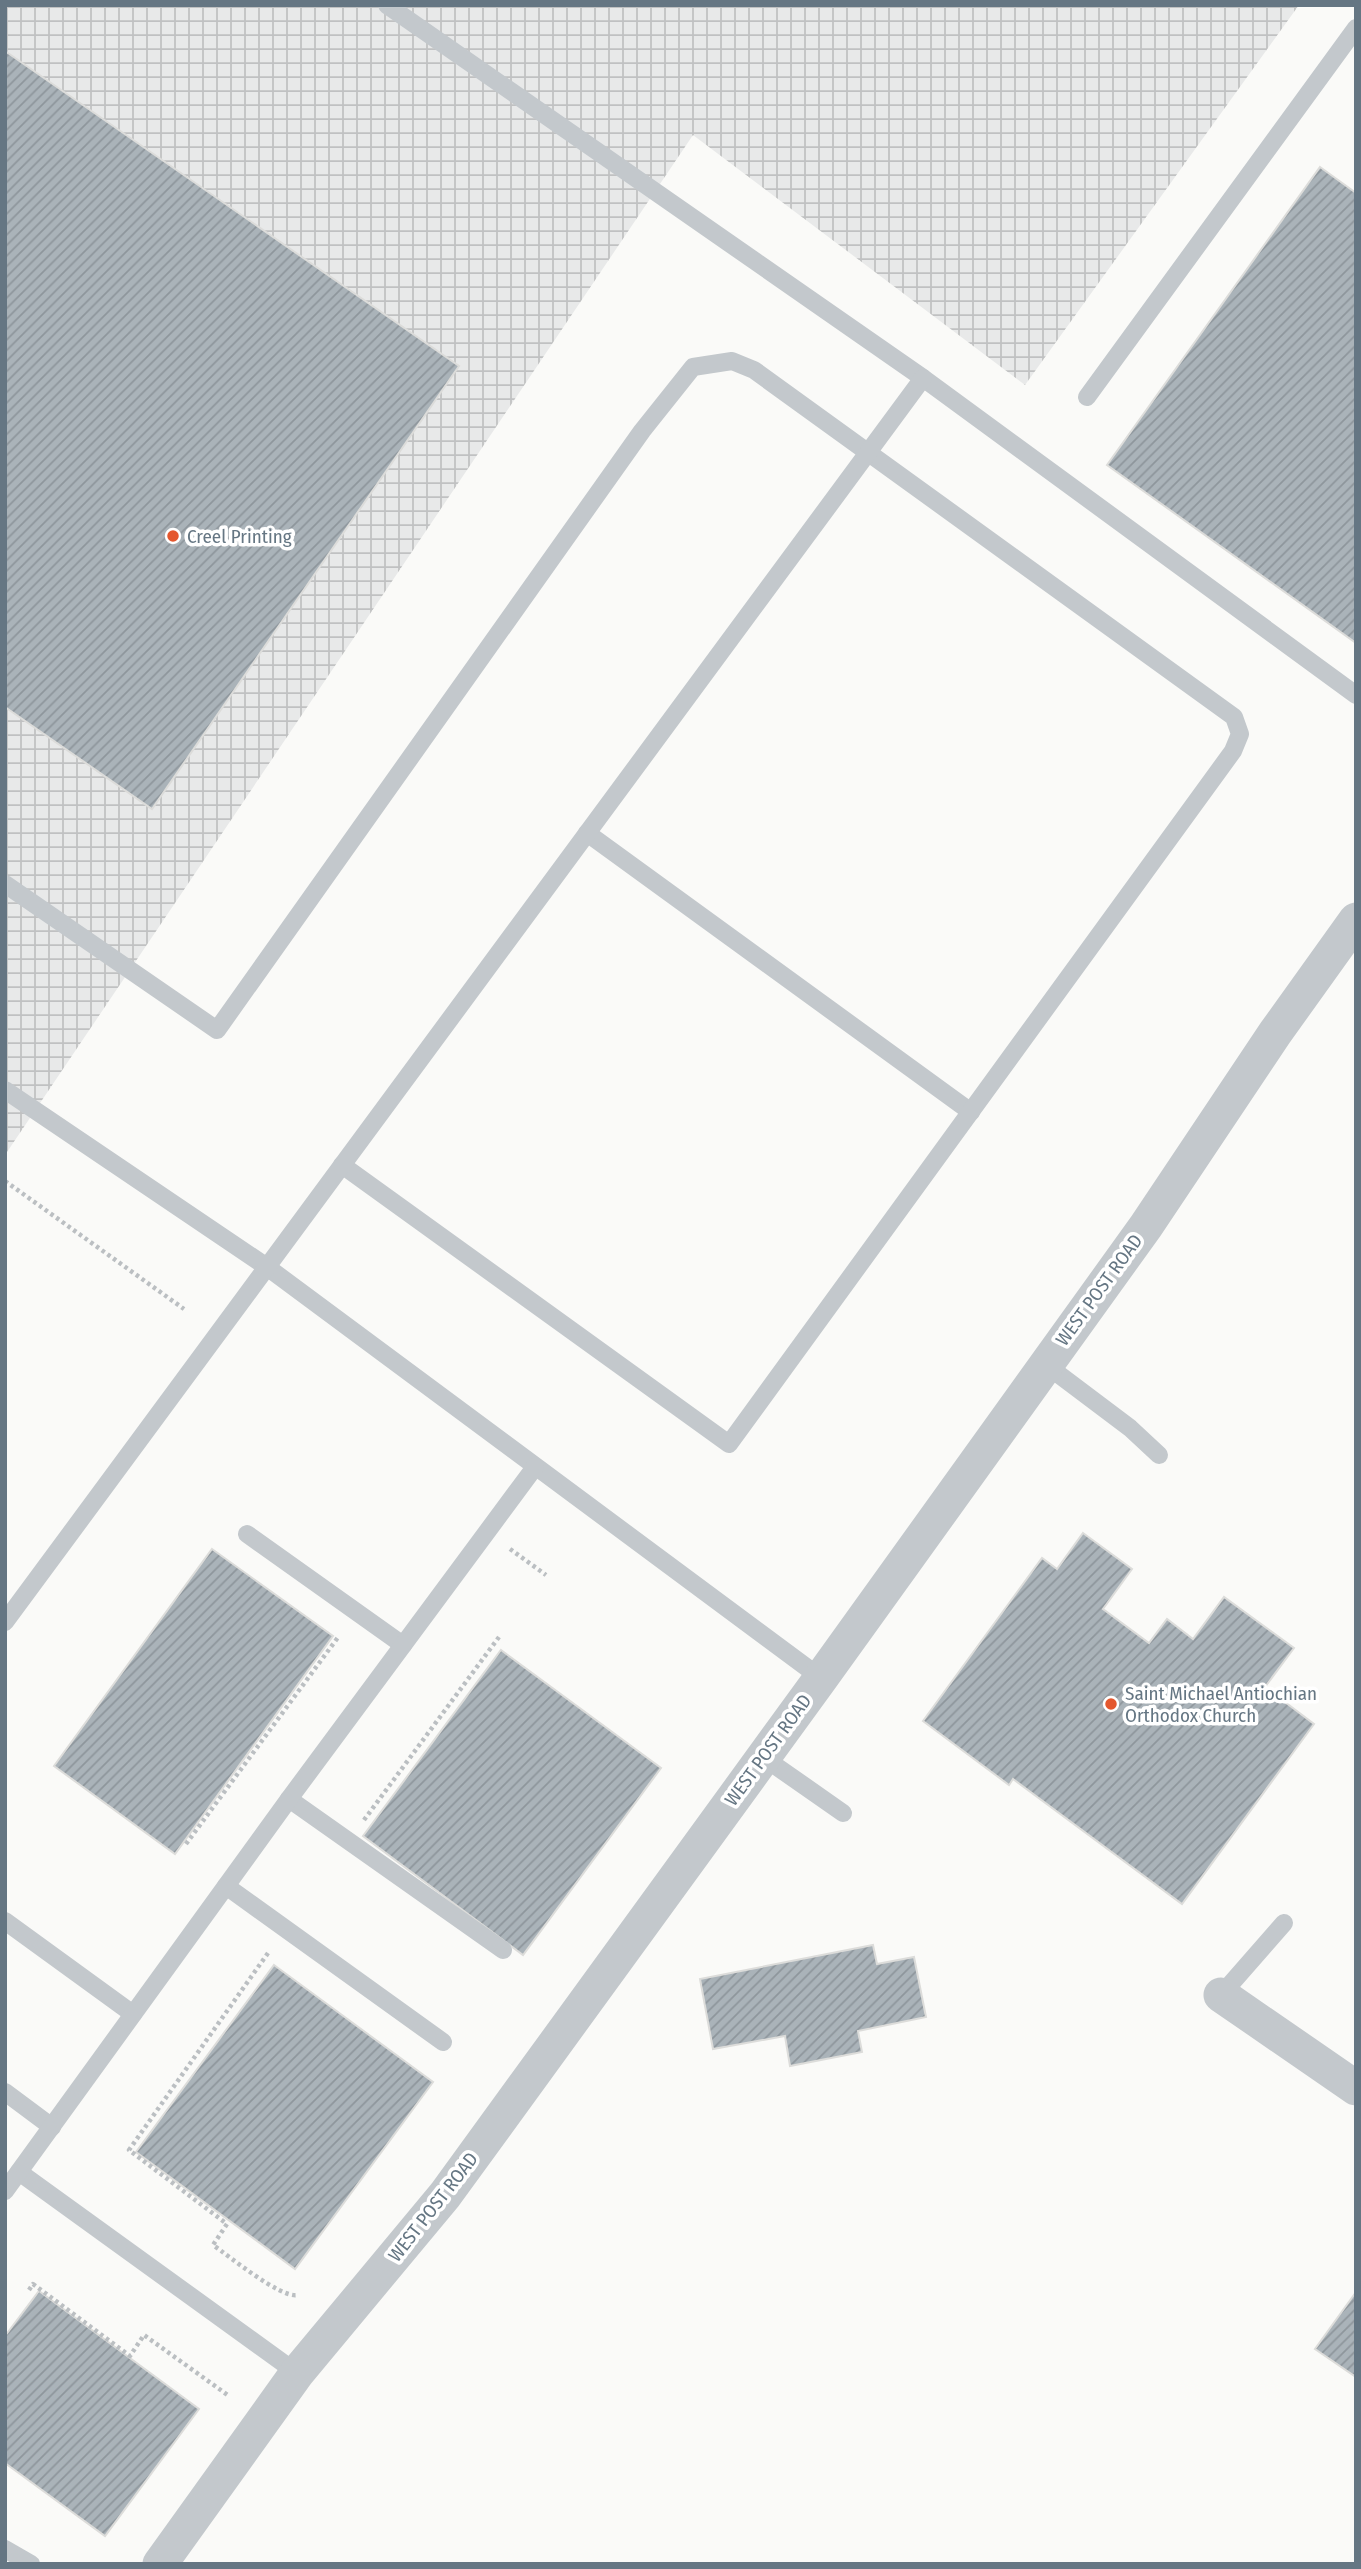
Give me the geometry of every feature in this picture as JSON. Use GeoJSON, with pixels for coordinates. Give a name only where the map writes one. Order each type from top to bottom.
{"type":"FeatureCollection","features":[{"type":"Feature","properties":{"kind":"street","name":"WEST POST ROAD"},"geometry":{"type":"LineString","coordinates":[[160,2564],[297,2373],[444,2195],[821,1678],[1146,1226],[1356,920]]}},
{"type":"Feature","properties":{"kind":"street"},"geometry":{"type":"LineString","coordinates":[[1221,1995],[1356,2088]]}},
{"type":"Feature","properties":{"kind":"lane"},"geometry":{"type":"LineString","coordinates":[[387,5],[923,378],[1356,695]]}},
{"type":"Feature","properties":{"kind":"lane"},"geometry":{"type":"LineString","coordinates":[[1087,397],[1356,28]]}},
{"type":"Feature","properties":{"kind":"lane"},"geometry":{"type":"LineString","coordinates":[[5,884],[217,1030],[642,431],[693,367],[732,361],[754,370],[1234,717],[1240,734],[1233,751],[729,1444],[342,1165]]}},
{"type":"Feature","properties":{"kind":"lane"},"geometry":{"type":"LineString","coordinates":[[5,1622],[923,378]]}},
{"type":"Feature","properties":{"kind":"lane"},"geometry":{"type":"LineString","coordinates":[[587,833],[971,1112]]}},
{"type":"Feature","properties":{"kind":"lane"},"geometry":{"type":"LineString","coordinates":[[5,1090],[267,1267],[821,1678]]}},
{"type":"Feature","properties":{"kind":"lane"},"geometry":{"type":"LineString","coordinates":[[1045,1364],[1130,1428],[1159,1455]]}},
{"type":"Feature","properties":{"kind":"lane"},"geometry":{"type":"LineString","coordinates":[[5,2191],[289,1799],[535,1467]]}},
{"type":"Feature","properties":{"kind":"lane"},"geometry":{"type":"LineString","coordinates":[[247,1534],[403,1645]]}},
{"type":"Feature","properties":{"kind":"lane"},"geometry":{"type":"LineString","coordinates":[[763,1757],[843,1814]]}},
{"type":"Feature","properties":{"kind":"lane"},"geometry":{"type":"LineString","coordinates":[[289,1799],[503,1950]]}},
{"type":"Feature","properties":{"kind":"lane"},"geometry":{"type":"LineString","coordinates":[[226,1886],[443,2042]]}},
{"type":"Feature","properties":{"kind":"lane"},"geometry":{"type":"LineString","coordinates":[[5,1921],[133,2014]]}},
{"type":"Feature","properties":{"kind":"lane"},"geometry":{"type":"LineString","coordinates":[[1221,1995],[1284,1923]]}},
{"type":"Feature","properties":{"kind":"lane"},"geometry":{"type":"LineString","coordinates":[[5,2092],[52,2126]]}},
{"type":"Feature","properties":{"kind":"lane"},"geometry":{"type":"LineString","coordinates":[[19,2172],[297,2373]]}},
{"type":"Feature","properties":{"kind":"lane"},"geometry":{"type":"LineString","coordinates":[[5,2549],[31,2564]]}},
{"type":"Feature","properties":{"kind":"path"},"geometry":{"type":"LineString","coordinates":[[5,1181],[184,1309]]}},
{"type":"Feature","properties":{"kind":"path"},"geometry":{"type":"LineString","coordinates":[[486,1532],[546,1575]]}},
{"type":"Feature","properties":{"kind":"path"},"geometry":{"type":"LineString","coordinates":[[186,1844],[340,1635]]}},
{"type":"Feature","properties":{"kind":"path"},"geometry":{"type":"LineString","coordinates":[[362,1824],[499,1637]]}},
{"type":"Feature","properties":{"kind":"path"},"geometry":{"type":"LineString","coordinates":[[270,1950],[129,2150],[227,2224],[213,2245],[272,2286],[291,2296],[297,2295]]}},
{"type":"Feature","properties":{"kind":"path"},"geometry":{"type":"LineString","coordinates":[[29,2290],[33,2284],[130,2356],[145,2335],[229,2396]]}},
{"type":"Feature","properties":{"kind":"shaded area"},"geometry":{"type":"Polygon","coordinates":[[[5,5],[1299,5],[1025,385],[693,135],[5,1155],[5,5]]]}},
{"type":"Feature","properties":{"kind":"building","name":"Creel Printing"},"geometry":{"type":"Polygon","coordinates":[[[5,51],[459,366],[152,809],[5,707],[5,51]]]}},
{"type":"Feature","properties":{"kind":"building"},"geometry":{"type":"Polygon","coordinates":[[[1320,167],[1356,193],[1356,643],[1107,465],[1320,167]]]}},
{"type":"Feature","properties":{"kind":"building","name":"Saint Michael Antiochian Orthodox Church"},"geometry":{"type":"Polygon","coordinates":[[[1083,1533],[1132,1569],[1103,1609],[1149,1643],[1167,1619],[1193,1639],[1224,1597],[1294,1648],[1265,1687],[1314,1724],[1182,1904],[1013,1779],[1009,1785],[923,1721],[1042,1558],[1057,1569],[1083,1533]]]}},
{"type":"Feature","properties":{"kind":"building"},"geometry":{"type":"Polygon","coordinates":[[[212,1549],[333,1636],[175,1854],[54,1766],[212,1549]]]}},
{"type":"Feature","properties":{"kind":"building"},"geometry":{"type":"Polygon","coordinates":[[[501,1650],[661,1768],[523,1955],[363,1836],[501,1650]]]}},
{"type":"Feature","properties":{"kind":"building"},"geometry":{"type":"Polygon","coordinates":[[[873,1945],[877,1964],[914,1957],[926,2017],[858,2031],[862,2052],[790,2066],[785,2036],[713,2049],[700,1979],[873,1945]]]}},
{"type":"Feature","properties":{"kind":"building"},"geometry":{"type":"Polygon","coordinates":[[[274,1965],[433,2082],[295,2269],[136,2152],[274,1965]]]}},
{"type":"Feature","properties":{"kind":"building"},"geometry":{"type":"Polygon","coordinates":[[[39,2291],[199,2409],[105,2536],[5,2463],[5,2336],[39,2291]]]}},
{"type":"Feature","properties":{"kind":"building"},"geometry":{"type":"Polygon","coordinates":[[[1356,2292],[1356,2377],[1315,2349],[1356,2292]]]}},
{"type":"Feature","properties":{"kind":"place","name":"Creel Printing"},"geometry":{"type":"Point","coordinates":[173,536]}},
{"type":"Feature","properties":{"kind":"place","name":"Saint Michael Antiochian Orthodox Church"},"geometry":{"type":"Point","coordinates":[1111,1704]}}]}
